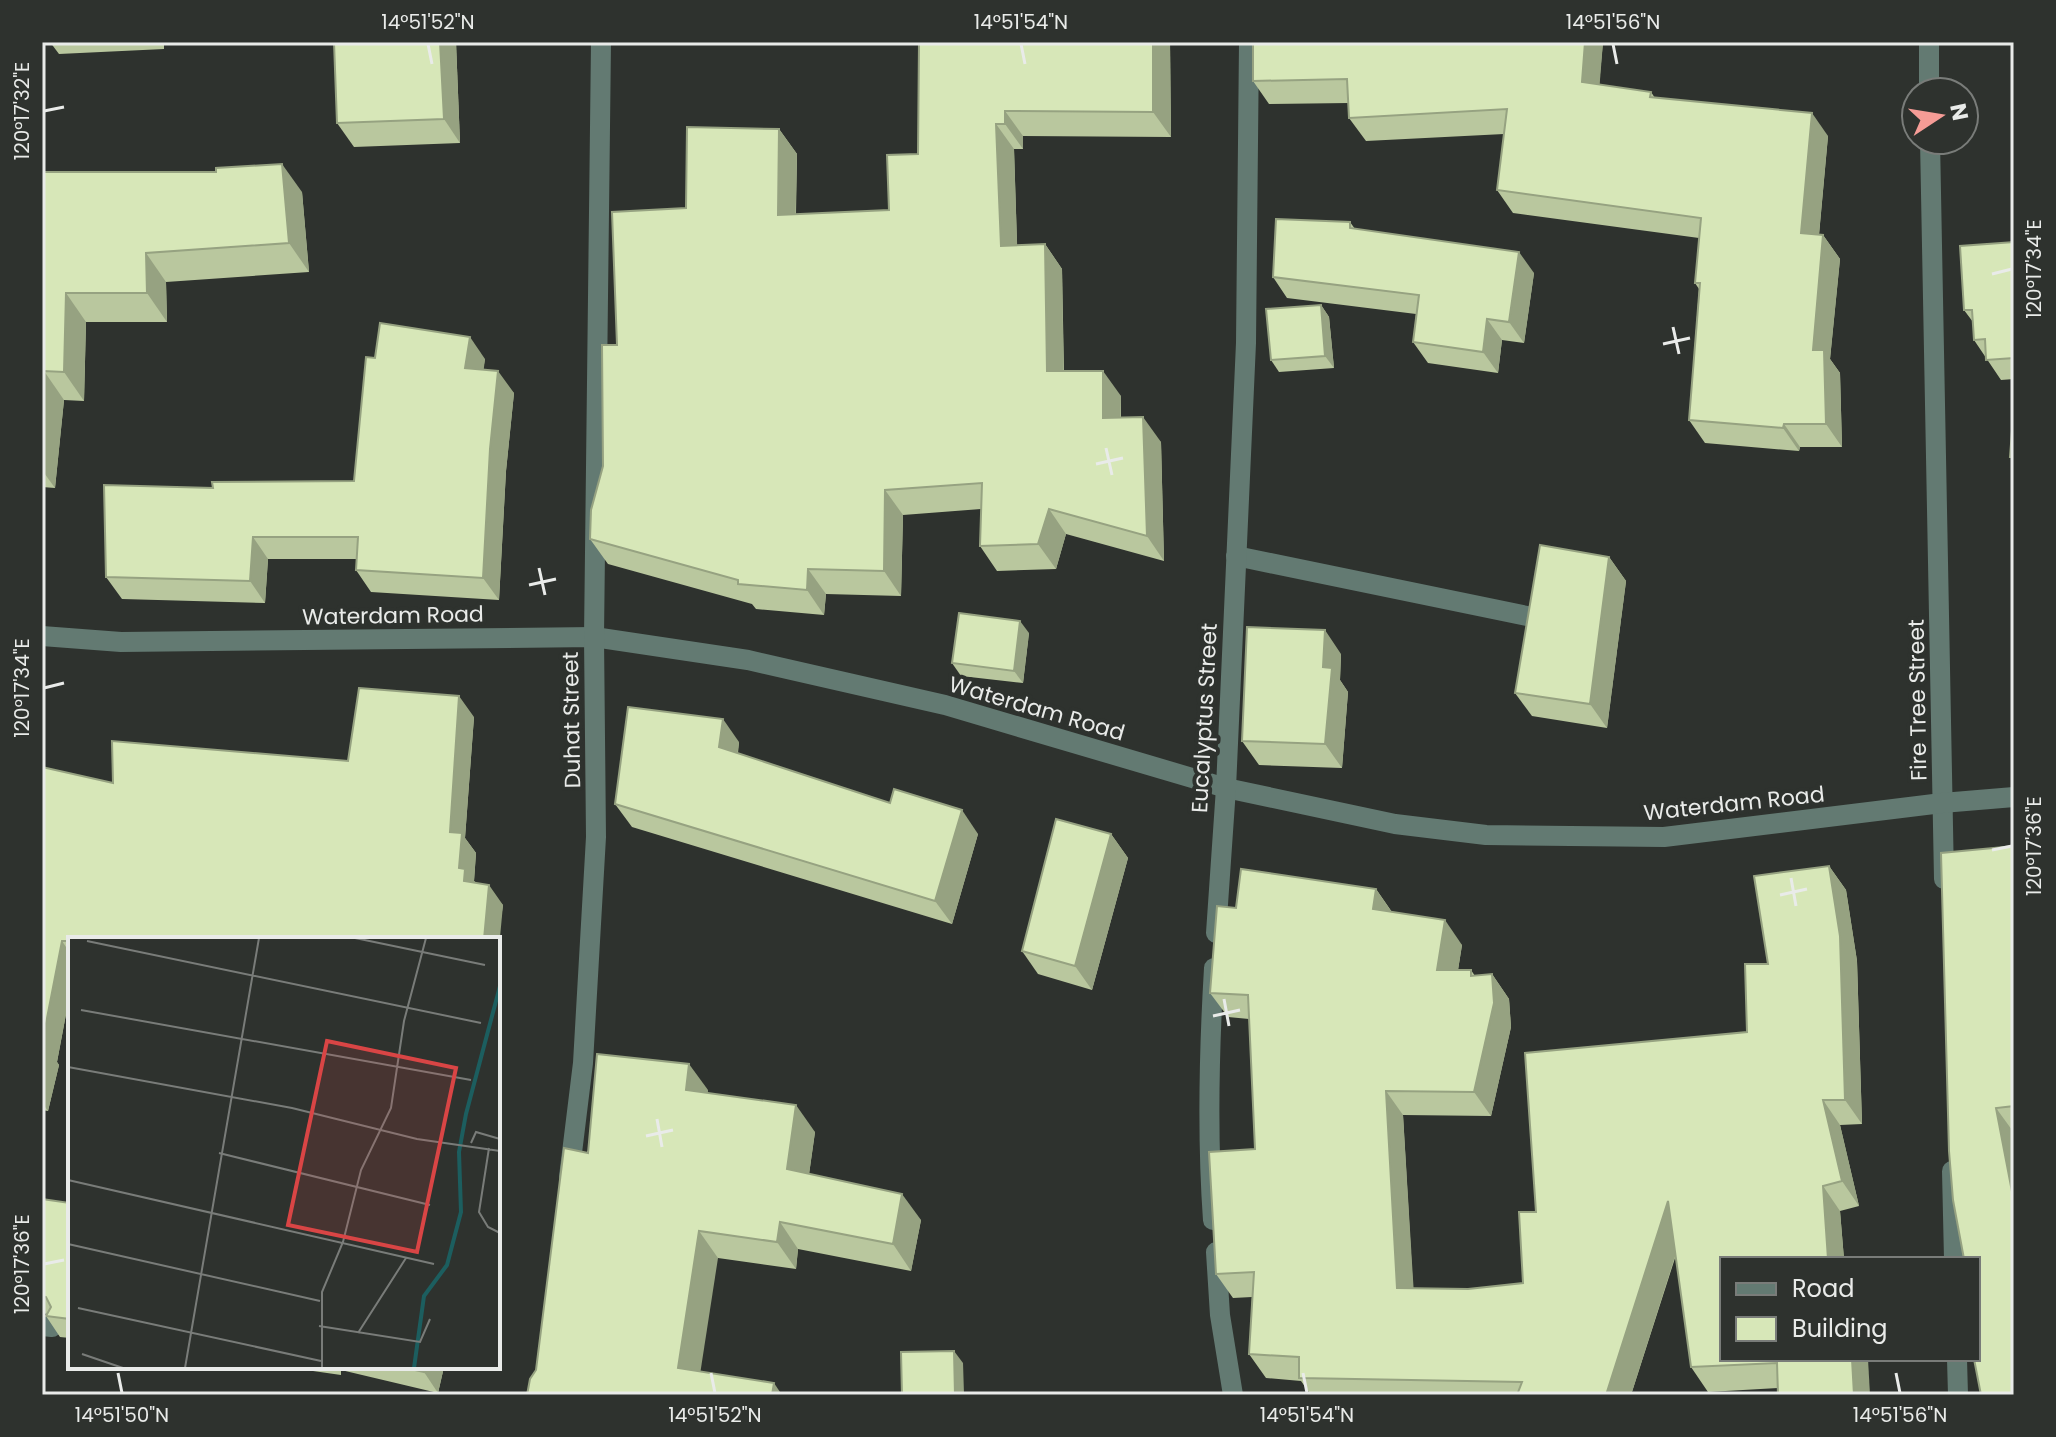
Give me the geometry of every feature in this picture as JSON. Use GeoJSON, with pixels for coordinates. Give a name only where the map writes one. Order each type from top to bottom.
{"type":"FeatureCollection","features":[{"type":"Feature","properties":{"kind":"street","name":"Duhat Street"},"geometry":{"type":"LineString","coordinates":[[568,1189],[583,1063],[596,837],[594,637],[601,42]]}},
{"type":"Feature","properties":{"kind":"street","name":"Eucalyptus Street"},"geometry":{"type":"LineString","coordinates":[[1233,1395],[1220,1315],[1210,1183],[1211,1011],[1226,788],[1246,343],[1249,42]]}},
{"type":"Feature","properties":{"kind":"street"},"geometry":{"type":"LineString","coordinates":[[1929,42],[1929,76]]}},
{"type":"Feature","properties":{"kind":"street","name":"Fire Tree Street"},"geometry":{"type":"LineString","coordinates":[[1930,156],[1945,897]]}},
{"type":"Feature","properties":{"kind":"street"},"geometry":{"type":"LineString","coordinates":[[1236,556],[1532,617]]}},
{"type":"Feature","properties":{"kind":"street","name":"Waterdam Road"},"geometry":{"type":"LineString","coordinates":[[42,636],[121,642],[594,637],[748,660],[930,701],[1226,788],[1395,824],[1486,835],[1664,837],[2014,797]]}},
{"type":"Feature","properties":{"kind":"street"},"geometry":{"type":"LineString","coordinates":[[1952,1149],[1954,1257]]}},
{"type":"Feature","properties":{"kind":"street"},"geometry":{"type":"LineString","coordinates":[[1957,1361],[1958,1395]]}},
{"type":"Feature","properties":{"kind":"building"},"geometry":{"type":"Polygon","coordinates":[[[334,42],[440,42],[444,119],[337,123],[334,42]]]}},
{"type":"Feature","properties":{"kind":"building"},"geometry":{"type":"Polygon","coordinates":[[[919,42],[1153,42],[1153,112],[1005,111],[1005,124],[996,124],[1001,246],[1045,244],[1047,371],[1103,371],[1103,418],[1143,417],[1147,536],[1049,509],[1038,544],[980,546],[982,483],[885,490],[884,571],[808,569],[807,590],[738,584],[738,580],[590,539],[591,510],[603,466],[602,345],[617,345],[612,212],[686,208],[687,127],[779,129],[778,215],[889,210],[887,155],[918,154],[919,42]]]}},
{"type":"Feature","properties":{"kind":"building"},"geometry":{"type":"Polygon","coordinates":[[[1253,42],[1585,42],[1582,82],[1651,92],[1650,97],[1812,113],[1801,233],[1823,235],[1813,350],[1824,350],[1826,424],[1784,424],[1783,428],[1689,420],[1700,283],[1695,283],[1701,218],[1497,190],[1507,109],[1349,118],[1347,79],[1253,81],[1253,42]]]}},
{"type":"Feature","properties":{"kind":"building"},"geometry":{"type":"Polygon","coordinates":[[[282,164],[289,243],[146,253],[147,293],[66,293],[64,372],[44,371],[42,388],[42,172],[216,172],[216,168],[282,164]]]}},
{"type":"Feature","properties":{"kind":"building"},"geometry":{"type":"Polygon","coordinates":[[[1276,219],[1350,222],[1350,228],[1519,252],[1509,322],[1487,319],[1483,352],[1413,342],[1419,295],[1273,277],[1276,219]]]}},
{"type":"Feature","properties":{"kind":"building"},"geometry":{"type":"Polygon","coordinates":[[[2014,242],[2014,358],[1986,360],[1985,339],[1974,340],[1972,310],[1964,310],[1960,246],[2014,242]]]}},
{"type":"Feature","properties":{"kind":"building"},"geometry":{"type":"Polygon","coordinates":[[[1321,305],[1325,356],[1271,360],[1266,309],[1321,305]]]}},
{"type":"Feature","properties":{"kind":"building"},"geometry":{"type":"Polygon","coordinates":[[[380,323],[470,337],[465,368],[498,371],[483,578],[356,570],[358,537],[253,537],[250,581],[106,577],[104,485],[213,488],[212,482],[354,481],[366,357],[375,358],[380,323]]]}},
{"type":"Feature","properties":{"kind":"building"},"geometry":{"type":"Polygon","coordinates":[[[2014,405],[2014,457],[2010,457],[2014,405]]]}},
{"type":"Feature","properties":{"kind":"building"},"geometry":{"type":"Polygon","coordinates":[[[1540,545],[1609,557],[1590,704],[1515,693],[1540,545]]]}},
{"type":"Feature","properties":{"kind":"building"},"geometry":{"type":"Polygon","coordinates":[[[959,613],[1020,621],[1014,671],[952,663],[959,613]]]}},
{"type":"Feature","properties":{"kind":"building"},"geometry":{"type":"Polygon","coordinates":[[[1247,627],[1325,630],[1323,667],[1332,668],[1325,744],[1242,741],[1247,627]]]}},
{"type":"Feature","properties":{"kind":"building"},"geometry":{"type":"Polygon","coordinates":[[[359,688],[459,696],[450,832],[462,833],[459,868],[465,869],[464,881],[489,885],[484,937],[68,937],[68,941],[62,941],[42,1044],[42,767],[113,783],[112,741],[348,761],[359,688]]]}},
{"type":"Feature","properties":{"kind":"building"},"geometry":{"type":"Polygon","coordinates":[[[628,707],[723,719],[719,747],[890,803],[894,789],[962,810],[935,901],[615,804],[628,707]]]}},
{"type":"Feature","properties":{"kind":"building"},"geometry":{"type":"Polygon","coordinates":[[[1056,819],[1111,834],[1075,966],[1022,951],[1056,819]]]}},
{"type":"Feature","properties":{"kind":"building"},"geometry":{"type":"Polygon","coordinates":[[[2014,846],[2014,1106],[1996,1108],[2014,1202],[2014,1395],[1981,1395],[1974,1361],[1980,1361],[1980,1257],[1964,1257],[1953,1200],[1941,853],[2014,846]]]}},
{"type":"Feature","properties":{"kind":"building"},"geometry":{"type":"Polygon","coordinates":[[[1829,866],[1840,936],[1845,1100],[1823,1100],[1842,1181],[1823,1186],[1828,1257],[1720,1257],[1720,1361],[1852,1361],[1854,1395],[1778,1395],[1777,1363],[1691,1367],[1668,1201],[1606,1395],[1517,1395],[1522,1382],[1299,1378],[1299,1357],[1249,1354],[1254,1272],[1216,1274],[1209,1152],[1255,1149],[1248,995],[1210,993],[1217,906],[1236,908],[1241,869],[1376,889],[1373,909],[1445,920],[1437,970],[1471,970],[1471,976],[1492,974],[1494,1003],[1474,1092],[1386,1091],[1397,1288],[1468,1289],[1523,1283],[1519,1212],[1536,1212],[1525,1053],[1747,1032],[1745,964],[1768,964],[1754,876],[1829,866]]]}},
{"type":"Feature","properties":{"kind":"building"},"geometry":{"type":"Polygon","coordinates":[[[597,1054],[689,1064],[686,1090],[796,1105],[787,1169],[902,1194],[893,1244],[780,1222],[777,1242],[699,1231],[678,1368],[774,1383],[772,1395],[527,1395],[530,1379],[536,1370],[564,1148],[588,1153],[597,1054]]]}},
{"type":"Feature","properties":{"kind":"building"},"geometry":{"type":"Polygon","coordinates":[[[42,1199],[68,1203],[68,1319],[46,1316],[51,1307],[46,1297],[42,1296],[42,1199]]]}},
{"type":"Feature","properties":{"kind":"building"},"geometry":{"type":"Polygon","coordinates":[[[954,1351],[955,1395],[902,1395],[901,1352],[954,1351]]]}}]}
